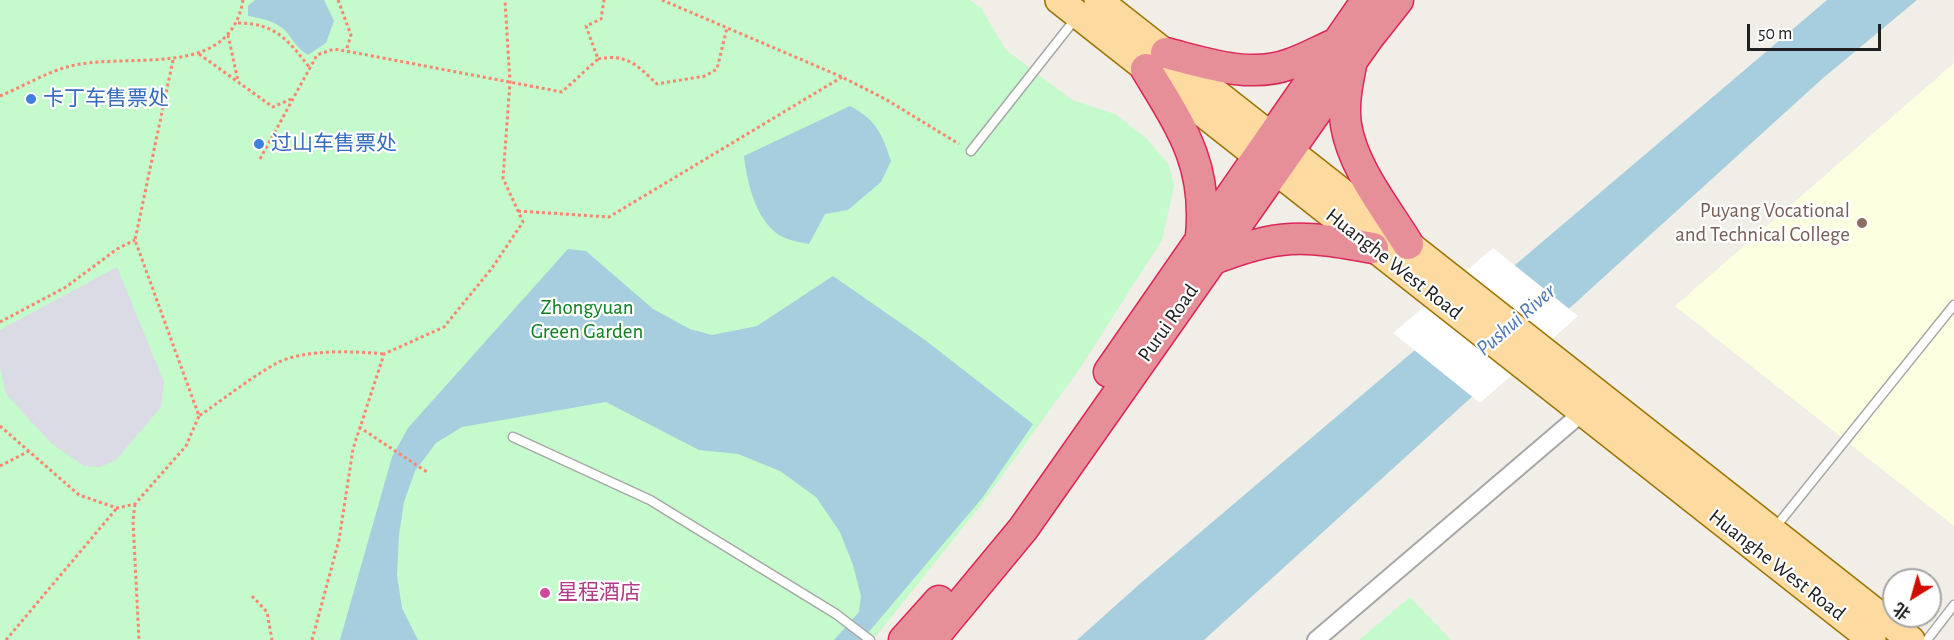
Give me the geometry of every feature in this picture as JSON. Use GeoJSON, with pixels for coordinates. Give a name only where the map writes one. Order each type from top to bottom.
{"type":"FeatureCollection","features":[{"type":"Feature","properties":{"kind":"highway","name":"Purui Road"},"geometry":{"type":"LineString","coordinates":[[904,640],[1007,517],[1206,248],[1343,52],[1366,0]]}},
{"type":"Feature","properties":{"kind":"highway","name":"Purui Road"},"geometry":{"type":"LineString","coordinates":[[1343,52],[1398,0]]}},
{"type":"Feature","properties":{"kind":"highway"},"geometry":{"type":"LineString","coordinates":[[1373,248],[1301,237],[1206,248],[1201,181],[1156,61],[1257,71],[1343,52],[1346,125],[1355,152],[1371,184],[1408,244]]}},
{"type":"Feature","properties":{"kind":"highway","name":"Purui Road"},"geometry":{"type":"LineString","coordinates":[[931,640],[1023,529],[1206,248]]}},
{"type":"Feature","properties":{"kind":"main road","name":"Huanghe West Road"},"geometry":{"type":"LineString","coordinates":[[1078,5],[1156,61],[1272,153],[1408,244],[1448,291]]}},
{"type":"Feature","properties":{"kind":"main road","name":"Huanghe West Road"},"geometry":{"type":"LineString","coordinates":[[1272,153],[1373,248],[1448,291],[1555,374],[1773,531],[1911,640]]}},
{"type":"Feature","properties":{"kind":"main road","name":"Huanghe West Road"},"geometry":{"type":"LineString","coordinates":[[1555,374],[1583,412],[1872,640]]}},
{"type":"Feature","properties":{"kind":"street"},"geometry":{"type":"LineString","coordinates":[[1316,640],[1583,412]]}},
{"type":"Feature","properties":{"kind":"lane"},"geometry":{"type":"LineString","coordinates":[[971,151],[1078,5]]}},
{"type":"Feature","properties":{"kind":"lane"},"geometry":{"type":"LineString","coordinates":[[1773,531],[1954,305]]}},
{"type":"Feature","properties":{"kind":"lane"},"geometry":{"type":"LineString","coordinates":[[513,437],[650,500],[836,614],[870,640]]}},
{"type":"Feature","properties":{"kind":"lane"},"geometry":{"type":"LineString","coordinates":[[1927,640],[1954,605]]}},
{"type":"Feature","properties":{"kind":"path"},"geometry":{"type":"LineString","coordinates":[[0,96],[67,67],[143,58],[173,60],[198,54],[228,35],[238,23],[243,0]]}},
{"type":"Feature","properties":{"kind":"path"},"geometry":{"type":"LineString","coordinates":[[338,0],[351,35],[346,51]]}},
{"type":"Feature","properties":{"kind":"path"},"geometry":{"type":"LineString","coordinates":[[139,640],[133,520],[135,504],[186,446],[199,416],[279,362],[332,352],[384,354],[444,327],[492,268],[523,222],[503,178],[510,82],[505,0]]}},
{"type":"Feature","properties":{"kind":"path"},"geometry":{"type":"LineString","coordinates":[[598,59],[586,26],[601,19],[604,0]]}},
{"type":"Feature","properties":{"kind":"path"},"geometry":{"type":"LineString","coordinates":[[662,0],[842,77],[887,100],[971,151]]}},
{"type":"Feature","properties":{"kind":"path"},"geometry":{"type":"LineString","coordinates":[[238,23],[257,23],[276,31],[310,68]]}},
{"type":"Feature","properties":{"kind":"path"},"geometry":{"type":"LineString","coordinates":[[260,159],[317,55],[334,49],[562,92],[598,59],[616,56],[637,65],[657,84],[705,76],[717,69],[728,28]]}},
{"type":"Feature","properties":{"kind":"path"},"geometry":{"type":"LineString","coordinates":[[228,35],[238,83]]}},
{"type":"Feature","properties":{"kind":"path"},"geometry":{"type":"LineString","coordinates":[[198,54],[273,107],[292,98]]}},
{"type":"Feature","properties":{"kind":"path"},"geometry":{"type":"LineString","coordinates":[[173,60],[135,240],[199,416]]}},
{"type":"Feature","properties":{"kind":"path"},"geometry":{"type":"LineString","coordinates":[[518,210],[609,217],[842,77]]}},
{"type":"Feature","properties":{"kind":"path"},"geometry":{"type":"LineString","coordinates":[[0,322],[66,288],[117,249],[135,240]]}},
{"type":"Feature","properties":{"kind":"path"},"geometry":{"type":"LineString","coordinates":[[312,640],[339,540],[352,449],[384,354]]}},
{"type":"Feature","properties":{"kind":"path"},"geometry":{"type":"LineString","coordinates":[[0,426],[79,495],[117,508],[135,504]]}},
{"type":"Feature","properties":{"kind":"path"},"geometry":{"type":"LineString","coordinates":[[359,427],[427,472]]}},
{"type":"Feature","properties":{"kind":"path"},"geometry":{"type":"LineString","coordinates":[[0,466],[29,451]]}},
{"type":"Feature","properties":{"kind":"path"},"geometry":{"type":"LineString","coordinates":[[6,640],[117,508]]}},
{"type":"Feature","properties":{"kind":"path"},"geometry":{"type":"LineString","coordinates":[[252,596],[267,612],[272,640]]}},
{"type":"Feature","properties":{"kind":"shaded area","name":"Puyang Vocational and Technical College"},"geometry":{"type":"Polygon","coordinates":[[[1954,63],[1954,526],[1675,306],[1954,63]]]}},
{"type":"Feature","properties":{"kind":"shaded area"},"geometry":{"type":"Polygon","coordinates":[[[117,267],[164,382],[161,407],[116,460],[100,467],[84,466],[52,444],[6,394],[0,367],[0,330],[117,267]]]}},
{"type":"Feature","properties":{"kind":"green space","name":"Zhongyuan Green Garden"},"geometry":{"type":"Polygon","coordinates":[[[0,0],[970,0],[981,8],[1006,50],[1072,100],[1115,114],[1147,139],[1169,165],[1174,186],[1162,240],[1080,368],[981,505],[873,640],[0,640],[0,0]]]}},
{"type":"Feature","properties":{"kind":"green space"},"geometry":{"type":"Polygon","coordinates":[[[1410,597],[1451,640],[1359,640],[1410,597]]]}},
{"type":"Feature","properties":{"kind":"water"},"geometry":{"type":"Polygon","coordinates":[[[255,0],[324,0],[334,21],[326,43],[308,55],[280,26],[264,19],[248,16],[248,6],[255,0]]]}},
{"type":"Feature","properties":{"kind":"water","name":"Pushui River"},"geometry":{"type":"Polygon","coordinates":[[[1827,0],[1917,0],[1822,79],[1204,640],[1077,640],[1143,581],[1827,0]]]}},
{"type":"Feature","properties":{"kind":"water"},"geometry":{"type":"Polygon","coordinates":[[[850,106],[872,122],[884,143],[891,161],[881,182],[848,210],[825,214],[809,244],[785,238],[767,224],[755,203],[744,156],[850,106]]]}},
{"type":"Feature","properties":{"kind":"water"},"geometry":{"type":"Polygon","coordinates":[[[568,249],[586,251],[653,309],[690,329],[712,335],[757,326],[833,276],[925,340],[1033,424],[983,497],[862,640],[834,640],[859,612],[861,596],[853,565],[840,532],[816,497],[780,471],[738,454],[699,450],[606,402],[462,427],[436,443],[415,471],[404,502],[399,535],[397,575],[402,608],[418,640],[340,640],[392,457],[408,428],[568,249]]]}},
{"type":"Feature","properties":{"kind":"pier"},"geometry":{"type":"Polygon","coordinates":[[[1493,248],[1578,316],[1480,403],[1393,333],[1493,248]]]}},
{"type":"Feature","properties":{"kind":"place","name":"卡丁车售票处"},"geometry":{"type":"Point","coordinates":[31,99]}},
{"type":"Feature","properties":{"kind":"place","name":"过山车售票处"},"geometry":{"type":"Point","coordinates":[259,144]}},
{"type":"Feature","properties":{"kind":"place","name":"Puyang Vocational and Technical College"},"geometry":{"type":"Point","coordinates":[1862,223]}},
{"type":"Feature","properties":{"kind":"place","name":"星程酒店"},"geometry":{"type":"Point","coordinates":[545,593]}}]}
